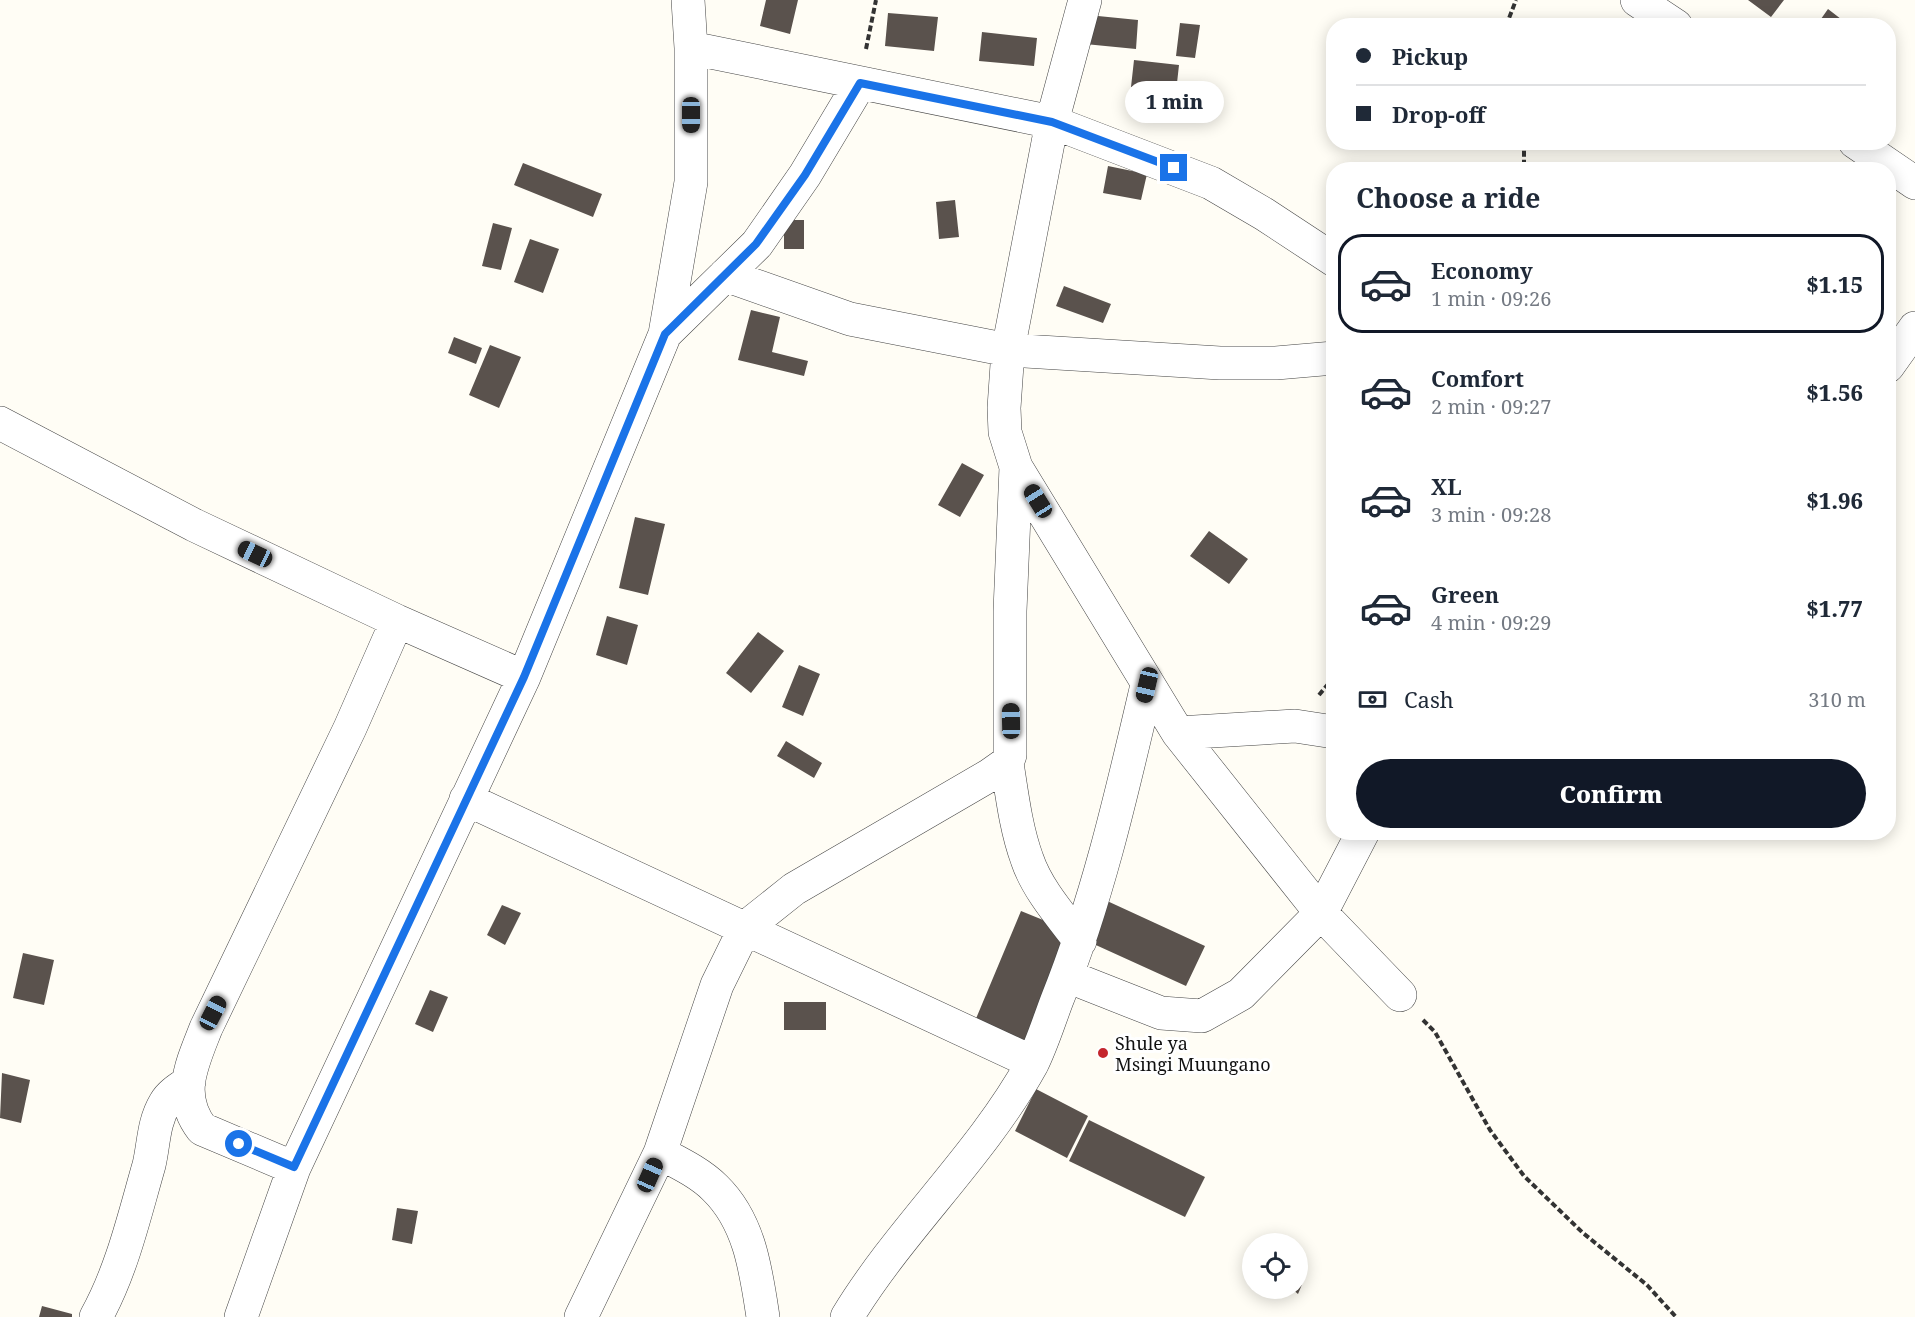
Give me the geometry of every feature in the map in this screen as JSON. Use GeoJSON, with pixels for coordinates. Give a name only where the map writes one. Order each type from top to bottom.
{"type":"FeatureCollection","features":[{"type":"Feature","properties":{"kind":"street"},"geometry":{"type":"LineString","coordinates":[[241,1317],[294,1167],[524,677],[665,334],[691,183],[691,48],[688,0]]}},
{"type":"Feature","properties":{"kind":"street"},"geometry":{"type":"LineString","coordinates":[[1085,0],[1052,122],[1008,350],[1004,408],[1005,432],[1016,466],[1178,733],[1321,914],[1400,995]]}},
{"type":"Feature","properties":{"kind":"street"},"geometry":{"type":"LineString","coordinates":[[1637,0],[1664,18]]}},
{"type":"Feature","properties":{"kind":"street"},"geometry":{"type":"LineString","coordinates":[[691,48],[1052,122],[1211,183],[1326,255]]}},
{"type":"Feature","properties":{"kind":"street"},"geometry":{"type":"LineString","coordinates":[[665,334],[756,244],[799,184],[860,83]]}},
{"type":"Feature","properties":{"kind":"street"},"geometry":{"type":"LineString","coordinates":[[1867,150],[1884,162]]}},
{"type":"Feature","properties":{"kind":"street"},"geometry":{"type":"LineString","coordinates":[[1896,170],[1915,183]]}},
{"type":"Feature","properties":{"kind":"street"},"geometry":{"type":"LineString","coordinates":[[724,275],[850,319],[1008,350],[1220,363],[1275,363],[1326,359]]}},
{"type":"Feature","properties":{"kind":"street"},"geometry":{"type":"LineString","coordinates":[[1896,355],[1915,328]]}},
{"type":"Feature","properties":{"kind":"street"},"geometry":{"type":"LineString","coordinates":[[0,423],[194,525],[397,621],[524,677]]}},
{"type":"Feature","properties":{"kind":"street"},"geometry":{"type":"LineString","coordinates":[[1016,466],[1010,611],[1012,743],[1007,763],[1017,821],[1027,860],[1044,891],[1080,941]]}},
{"type":"Feature","properties":{"kind":"street"},"geometry":{"type":"LineString","coordinates":[[294,1167],[202,1129],[188,1102],[190,1068],[206,1028],[350,728],[397,621]]}},
{"type":"Feature","properties":{"kind":"street"},"geometry":{"type":"LineString","coordinates":[[847,1317],[867,1283],[985,1136],[1032,1062],[1080,941],[1113,827],[1147,685]]}},
{"type":"Feature","properties":{"kind":"street"},"geometry":{"type":"LineString","coordinates":[[1178,733],[1295,726],[1326,731]]}},
{"type":"Feature","properties":{"kind":"street"},"geometry":{"type":"LineString","coordinates":[[581,1317],[660,1153],[717,985],[744,928],[794,889],[1007,763]]}},
{"type":"Feature","properties":{"kind":"street"},"geometry":{"type":"LineString","coordinates":[[466,799],[1032,1062]]}},
{"type":"Feature","properties":{"kind":"street"},"geometry":{"type":"LineString","coordinates":[[1066,976],[1161,1013],[1202,1016],[1241,994],[1321,914],[1359,840]]}},
{"type":"Feature","properties":{"kind":"street"},"geometry":{"type":"LineString","coordinates":[[96,1317],[109,1293],[124,1251],[150,1162],[156,1122],[166,1101],[189,1082]]}},
{"type":"Feature","properties":{"kind":"street"},"geometry":{"type":"LineString","coordinates":[[660,1153],[694,1172],[714,1187],[733,1207],[748,1239],[764,1317]]}},
{"type":"Feature","properties":{"kind":"path"},"geometry":{"type":"LineString","coordinates":[[860,83],[876,0]]}},
{"type":"Feature","properties":{"kind":"path"},"geometry":{"type":"LineString","coordinates":[[1509,18],[1516,0]]}},
{"type":"Feature","properties":{"kind":"path"},"geometry":{"type":"LineString","coordinates":[[1400,995],[1435,1032],[1490,1130],[1524,1176],[1583,1233],[1647,1285],[1676,1317]]}},
{"type":"Feature","properties":{"kind":"building"},"geometry":{"type":"Polygon","coordinates":[[[766,0],[798,0],[790,34],[760,26],[766,0]]]}},
{"type":"Feature","properties":{"kind":"building"},"geometry":{"type":"Polygon","coordinates":[[[1748,0],[1784,0],[1771,17],[1748,0]]]}},
{"type":"Feature","properties":{"kind":"building"},"geometry":{"type":"Polygon","coordinates":[[[1828,9],[1840,18],[1822,18],[1828,9]]]}},
{"type":"Feature","properties":{"kind":"building"},"geometry":{"type":"Polygon","coordinates":[[[888,13],[938,17],[934,51],[885,46],[888,13]]]}},
{"type":"Feature","properties":{"kind":"building"},"geometry":{"type":"Polygon","coordinates":[[[1088,15],[1138,20],[1136,49],[1085,44],[1088,15]]]}},
{"type":"Feature","properties":{"kind":"building"},"geometry":{"type":"Polygon","coordinates":[[[1180,23],[1200,25],[1195,58],[1176,56],[1180,23]]]}},
{"type":"Feature","properties":{"kind":"building"},"geometry":{"type":"Polygon","coordinates":[[[982,32],[1037,38],[1034,66],[979,61],[982,32]]]}},
{"type":"Feature","properties":{"kind":"building"},"geometry":{"type":"Polygon","coordinates":[[[1134,60],[1179,65],[1176,92],[1131,87],[1134,60]]]}},
{"type":"Feature","properties":{"kind":"building"},"geometry":{"type":"Polygon","coordinates":[[[523,163],[602,194],[593,217],[514,185],[523,163]]]}},
{"type":"Feature","properties":{"kind":"building"},"geometry":{"type":"Polygon","coordinates":[[[1108,166],[1147,174],[1141,200],[1103,193],[1108,166]]]}},
{"type":"Feature","properties":{"kind":"building"},"geometry":{"type":"Polygon","coordinates":[[[955,200],[959,237],[939,239],[936,202],[955,200]]]}},
{"type":"Feature","properties":{"kind":"building"},"geometry":{"type":"Polygon","coordinates":[[[784,220],[804,220],[804,249],[784,249],[784,220]]]}},
{"type":"Feature","properties":{"kind":"building"},"geometry":{"type":"Polygon","coordinates":[[[493,223],[512,228],[501,270],[482,266],[493,223]]]}},
{"type":"Feature","properties":{"kind":"building"},"geometry":{"type":"Polygon","coordinates":[[[530,239],[559,249],[543,293],[514,282],[530,239]]]}},
{"type":"Feature","properties":{"kind":"building"},"geometry":{"type":"Polygon","coordinates":[[[1064,286],[1111,304],[1103,323],[1056,306],[1064,286]]]}},
{"type":"Feature","properties":{"kind":"building"},"geometry":{"type":"Polygon","coordinates":[[[751,310],[780,317],[772,352],[808,361],[804,376],[738,360],[751,310]]]}},
{"type":"Feature","properties":{"kind":"building"},"geometry":{"type":"Polygon","coordinates":[[[454,337],[482,348],[476,364],[448,353],[454,337]]]}},
{"type":"Feature","properties":{"kind":"building"},"geometry":{"type":"Polygon","coordinates":[[[490,345],[521,357],[499,408],[469,395],[490,345]]]}},
{"type":"Feature","properties":{"kind":"building"},"geometry":{"type":"Polygon","coordinates":[[[962,463],[984,475],[960,517],[938,505],[962,463]]]}},
{"type":"Feature","properties":{"kind":"building"},"geometry":{"type":"Polygon","coordinates":[[[635,517],[665,524],[648,595],[619,588],[635,517]]]}},
{"type":"Feature","properties":{"kind":"building"},"geometry":{"type":"Polygon","coordinates":[[[1209,531],[1248,559],[1229,584],[1190,556],[1209,531]]]}},
{"type":"Feature","properties":{"kind":"building"},"geometry":{"type":"Polygon","coordinates":[[[607,616],[638,625],[627,665],[596,655],[607,616]]]}},
{"type":"Feature","properties":{"kind":"building"},"geometry":{"type":"Polygon","coordinates":[[[758,632],[784,651],[751,693],[726,673],[758,632]]]}},
{"type":"Feature","properties":{"kind":"building"},"geometry":{"type":"Polygon","coordinates":[[[799,665],[820,674],[803,716],[782,707],[799,665]]]}},
{"type":"Feature","properties":{"kind":"building"},"geometry":{"type":"Polygon","coordinates":[[[786,741],[822,763],[814,778],[777,756],[786,741]]]}},
{"type":"Feature","properties":{"kind":"building"},"geometry":{"type":"Polygon","coordinates":[[[1105,900],[1205,946],[1186,986],[1087,941],[1105,900]]]}},
{"type":"Feature","properties":{"kind":"building"},"geometry":{"type":"Polygon","coordinates":[[[502,905],[521,913],[505,945],[487,935],[502,905]]]}},
{"type":"Feature","properties":{"kind":"building"},"geometry":{"type":"Polygon","coordinates":[[[1021,911],[1075,933],[1028,1043],[975,1021],[1021,911]]]}},
{"type":"Feature","properties":{"kind":"building"},"geometry":{"type":"Polygon","coordinates":[[[23,953],[54,960],[44,1005],[13,998],[23,953]]]}},
{"type":"Feature","properties":{"kind":"building"},"geometry":{"type":"Polygon","coordinates":[[[430,990],[448,997],[433,1032],[415,1024],[430,990]]]}},
{"type":"Feature","properties":{"kind":"building"},"geometry":{"type":"Polygon","coordinates":[[[784,1002],[826,1002],[826,1030],[784,1030],[784,1002]]]}},
{"type":"Feature","properties":{"kind":"building"},"geometry":{"type":"Polygon","coordinates":[[[2,1073],[30,1080],[21,1123],[0,1118],[2,1073]]]}},
{"type":"Feature","properties":{"kind":"building"},"geometry":{"type":"Polygon","coordinates":[[[1036,1089],[1088,1116],[1067,1158],[1015,1131],[1036,1089]]]}},
{"type":"Feature","properties":{"kind":"building"},"geometry":{"type":"Polygon","coordinates":[[[1089,1120],[1205,1177],[1185,1217],[1069,1161],[1089,1120]]]}},
{"type":"Feature","properties":{"kind":"building"},"geometry":{"type":"Polygon","coordinates":[[[397,1208],[418,1211],[412,1244],[392,1240],[397,1208]]]}},
{"type":"Feature","properties":{"kind":"building"},"geometry":{"type":"Polygon","coordinates":[[[42,1306],[72,1314],[72,1317],[39,1317],[42,1306]]]}},
{"type":"Feature","properties":{"kind":"place","name":"Shule ya Msingi Muungano"},"geometry":{"type":"Point","coordinates":[1103,1053]}},
{"type":"Feature","properties":{"kind":"route"},"geometry":{"type":"LineString","coordinates":[[239,1144],[294,1167],[524,677],[665,334],[756,244],[805,175],[860,83],[1052,122],[1174,168]]}}]}
